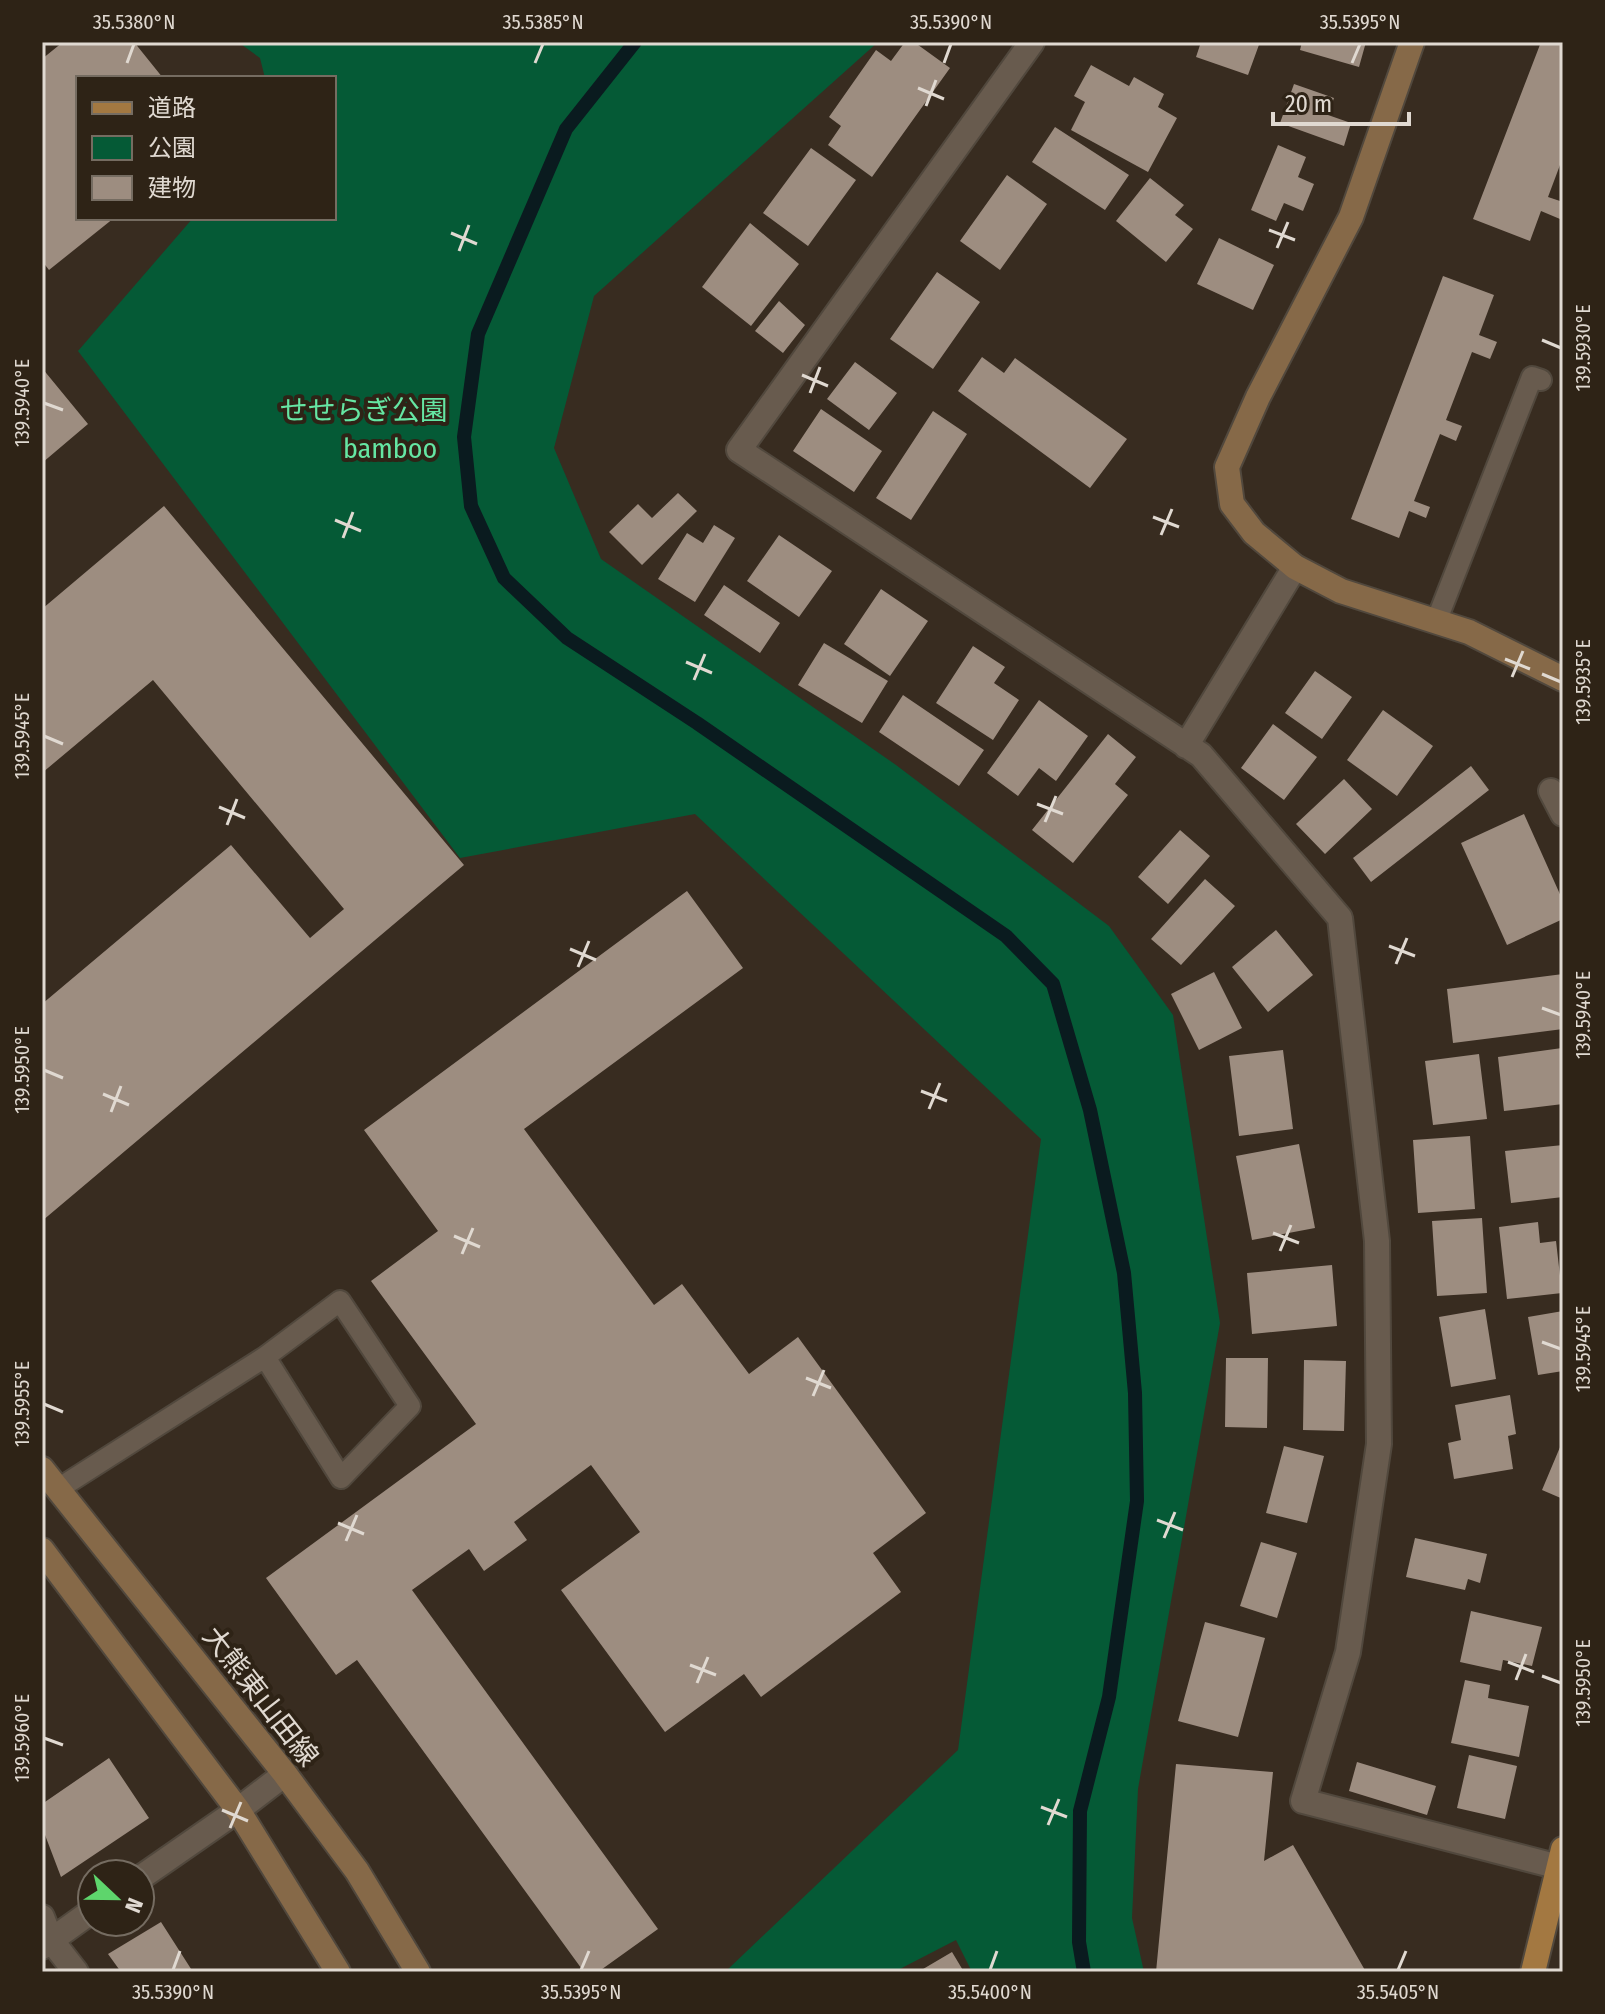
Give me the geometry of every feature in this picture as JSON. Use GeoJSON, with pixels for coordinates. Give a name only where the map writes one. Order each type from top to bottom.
{"type":"FeatureCollection","features":[{"type":"Feature","properties":{"kind":"main road"},"geometry":{"type":"LineString","coordinates":[[1533,1972],[1561,1861]]}},
{"type":"Feature","properties":{"kind":"street"},"geometry":{"type":"LineString","coordinates":[[1032,42],[739,450],[1201,755],[1340,918],[1377,1241],[1379,1444],[1348,1652],[1303,1801],[1561,1861]]}},
{"type":"Feature","properties":{"kind":"street"},"geometry":{"type":"LineString","coordinates":[[1412,42],[1351,217],[1258,397],[1227,467],[1232,504],[1254,533],[1295,567],[1341,591],[1469,632],[1563,679]]}},
{"type":"Feature","properties":{"kind":"street"},"geometry":{"type":"LineString","coordinates":[[1186,746],[1295,567]]}},
{"type":"Feature","properties":{"kind":"street"},"geometry":{"type":"LineString","coordinates":[[1551,791],[1563,814]]}},
{"type":"Feature","properties":{"kind":"street","name":"大熊東山田線"},"geometry":{"type":"LineString","coordinates":[[42,1469],[285,1774],[357,1871],[418,1972]]}},
{"type":"Feature","properties":{"kind":"street"},"geometry":{"type":"LineString","coordinates":[[42,1550],[238,1810],[338,1972]]}},
{"type":"Feature","properties":{"kind":"street"},"geometry":{"type":"LineString","coordinates":[[156,1867],[285,1774]]}},
{"type":"Feature","properties":{"kind":"street"},"geometry":{"type":"LineString","coordinates":[[42,1917],[46,1944],[76,1972]]}},
{"type":"Feature","properties":{"kind":"street"},"geometry":{"type":"LineString","coordinates":[[46,1944],[76,1922]]}},
{"type":"Feature","properties":{"kind":"lane"},"geometry":{"type":"LineString","coordinates":[[1436,622],[1532,377],[1541,380]]}},
{"type":"Feature","properties":{"kind":"lane"},"geometry":{"type":"LineString","coordinates":[[58,1489],[265,1357],[340,1301],[410,1406],[341,1478],[265,1357]]}},
{"type":"Feature","properties":{"kind":"green space","name":"せせらぎ公園"},"geometry":{"type":"Polygon","coordinates":[[[238,42],[878,42],[594,296],[554,448],[601,559],[896,765],[1109,926],[1173,1015],[1220,1323],[1138,1789],[1132,1918],[1144,1972],[972,1972],[956,1940],[894,1972],[725,1972],[958,1750],[1041,1139],[695,814],[460,858],[78,351],[191,220],[336,220],[336,76],[264,76],[260,58],[238,42]]]}},
{"type":"Feature","properties":{"kind":"building"},"geometry":{"type":"Polygon","coordinates":[[[63,42],[134,42],[161,76],[76,76],[76,220],[112,220],[49,270],[42,261],[42,59],[63,42]]]}},
{"type":"Feature","properties":{"kind":"building"},"geometry":{"type":"Polygon","coordinates":[[[905,42],[914,42],[950,68],[872,177],[828,145],[841,126],[829,117],[876,50],[891,61],[905,42]]]}},
{"type":"Feature","properties":{"kind":"building"},"geometry":{"type":"Polygon","coordinates":[[[1201,42],[1260,42],[1248,75],[1196,57],[1201,42]]]}},
{"type":"Feature","properties":{"kind":"building"},"geometry":{"type":"Polygon","coordinates":[[[1302,42],[1366,42],[1359,67],[1300,50],[1302,42]]]}},
{"type":"Feature","properties":{"kind":"building"},"geometry":{"type":"Polygon","coordinates":[[[1541,42],[1563,42],[1563,157],[1548,197],[1563,202],[1563,212],[1560,219],[1541,211],[1530,241],[1473,219],[1541,42]]]}},
{"type":"Feature","properties":{"kind":"building"},"geometry":{"type":"Polygon","coordinates":[[[1091,65],[1129,86],[1134,77],[1164,94],[1158,107],[1177,118],[1148,172],[1071,130],[1085,102],[1074,96],[1091,65]]]}},
{"type":"Feature","properties":{"kind":"building"},"geometry":{"type":"Polygon","coordinates":[[[1294,84],[1334,98],[1328,115],[1351,123],[1344,146],[1280,123],[1294,84]]]}},
{"type":"Feature","properties":{"kind":"building"},"geometry":{"type":"Polygon","coordinates":[[[1055,127],[1129,175],[1105,210],[1032,162],[1055,127]]]}},
{"type":"Feature","properties":{"kind":"building"},"geometry":{"type":"Polygon","coordinates":[[[1278,145],[1306,157],[1298,177],[1314,184],[1303,211],[1284,203],[1276,221],[1251,210],[1278,145]]]}},
{"type":"Feature","properties":{"kind":"building"},"geometry":{"type":"Polygon","coordinates":[[[811,148],[856,180],[808,246],[763,213],[811,148]]]}},
{"type":"Feature","properties":{"kind":"building"},"geometry":{"type":"Polygon","coordinates":[[[1007,175],[1047,204],[1000,270],[960,241],[1007,175]]]}},
{"type":"Feature","properties":{"kind":"building"},"geometry":{"type":"Polygon","coordinates":[[[1150,178],[1184,205],[1175,215],[1193,229],[1166,262],[1116,221],[1150,178]]]}},
{"type":"Feature","properties":{"kind":"building"},"geometry":{"type":"Polygon","coordinates":[[[750,223],[799,264],[751,326],[702,287],[750,223]]]}},
{"type":"Feature","properties":{"kind":"building"},"geometry":{"type":"Polygon","coordinates":[[[1219,238],[1274,265],[1253,310],[1197,284],[1219,238]]]}},
{"type":"Feature","properties":{"kind":"building"},"geometry":{"type":"Polygon","coordinates":[[[937,272],[980,302],[933,369],[890,339],[937,272]]]}},
{"type":"Feature","properties":{"kind":"building"},"geometry":{"type":"Polygon","coordinates":[[[1443,276],[1494,295],[1479,335],[1497,342],[1490,359],[1472,352],[1446,420],[1462,426],[1456,441],[1440,434],[1414,501],[1430,507],[1426,518],[1409,511],[1399,538],[1351,519],[1443,276]]]}},
{"type":"Feature","properties":{"kind":"building"},"geometry":{"type":"Polygon","coordinates":[[[779,301],[805,325],[783,353],[755,331],[779,301]]]}},
{"type":"Feature","properties":{"kind":"building"},"geometry":{"type":"Polygon","coordinates":[[[982,357],[1004,373],[1015,358],[1127,439],[1090,488],[958,391],[982,357]]]}},
{"type":"Feature","properties":{"kind":"building"},"geometry":{"type":"Polygon","coordinates":[[[855,362],[897,393],[869,430],[827,399],[855,362]]]}},
{"type":"Feature","properties":{"kind":"building"},"geometry":{"type":"Polygon","coordinates":[[[42,368],[88,424],[42,463],[42,368]]]}},
{"type":"Feature","properties":{"kind":"building"},"geometry":{"type":"Polygon","coordinates":[[[821,409],[882,451],[854,492],[793,451],[821,409]]]}},
{"type":"Feature","properties":{"kind":"building"},"geometry":{"type":"Polygon","coordinates":[[[933,411],[967,434],[911,520],[876,498],[933,411]]]}},
{"type":"Feature","properties":{"kind":"building"},"geometry":{"type":"Polygon","coordinates":[[[678,493],[697,511],[642,565],[609,532],[638,504],[652,518],[678,493]]]}},
{"type":"Feature","properties":{"kind":"building"},"geometry":{"type":"Polygon","coordinates":[[[164,506],[464,865],[42,1221],[42,1004],[231,845],[310,938],[344,909],[153,680],[42,773],[42,609],[164,506]]]}},
{"type":"Feature","properties":{"kind":"building"},"geometry":{"type":"Polygon","coordinates":[[[714,525],[735,538],[695,602],[658,579],[687,533],[703,543],[714,525]]]}},
{"type":"Feature","properties":{"kind":"building"},"geometry":{"type":"Polygon","coordinates":[[[779,535],[832,571],[799,617],[747,581],[779,535]]]}},
{"type":"Feature","properties":{"kind":"building"},"geometry":{"type":"Polygon","coordinates":[[[724,585],[780,623],[760,653],[704,615],[724,585]]]}},
{"type":"Feature","properties":{"kind":"building"},"geometry":{"type":"Polygon","coordinates":[[[881,589],[928,621],[890,676],[844,644],[881,589]]]}},
{"type":"Feature","properties":{"kind":"building"},"geometry":{"type":"Polygon","coordinates":[[[824,643],[888,681],[862,723],[798,685],[824,643]]]}},
{"type":"Feature","properties":{"kind":"building"},"geometry":{"type":"Polygon","coordinates":[[[973,646],[1005,667],[994,683],[1019,700],[993,740],[936,703],[973,646]]]}},
{"type":"Feature","properties":{"kind":"building"},"geometry":{"type":"Polygon","coordinates":[[[1315,671],[1352,697],[1322,739],[1285,713],[1315,671]]]}},
{"type":"Feature","properties":{"kind":"building"},"geometry":{"type":"Polygon","coordinates":[[[903,695],[984,750],[959,786],[879,732],[903,695]]]}},
{"type":"Feature","properties":{"kind":"building"},"geometry":{"type":"Polygon","coordinates":[[[1039,700],[1088,736],[1056,781],[1039,768],[1018,796],[987,773],[1039,700]]]}},
{"type":"Feature","properties":{"kind":"building"},"geometry":{"type":"Polygon","coordinates":[[[1383,710],[1433,746],[1397,796],[1347,760],[1383,710]]]}},
{"type":"Feature","properties":{"kind":"building"},"geometry":{"type":"Polygon","coordinates":[[[1273,724],[1317,757],[1284,800],[1241,768],[1273,724]]]}},
{"type":"Feature","properties":{"kind":"building"},"geometry":{"type":"Polygon","coordinates":[[[1108,734],[1136,757],[1115,784],[1128,795],[1073,863],[1032,830],[1108,734]]]}},
{"type":"Feature","properties":{"kind":"building"},"geometry":{"type":"Polygon","coordinates":[[[1471,766],[1489,790],[1371,882],[1353,858],[1471,766]]]}},
{"type":"Feature","properties":{"kind":"building"},"geometry":{"type":"Polygon","coordinates":[[[1344,779],[1372,809],[1325,854],[1296,824],[1344,779]]]}},
{"type":"Feature","properties":{"kind":"building"},"geometry":{"type":"Polygon","coordinates":[[[1524,814],[1563,901],[1563,919],[1507,945],[1461,843],[1524,814]]]}},
{"type":"Feature","properties":{"kind":"building"},"geometry":{"type":"Polygon","coordinates":[[[1180,830],[1210,856],[1168,904],[1138,877],[1180,830]]]}},
{"type":"Feature","properties":{"kind":"building"},"geometry":{"type":"Polygon","coordinates":[[[1205,879],[1235,906],[1181,965],[1151,939],[1205,879]]]}},
{"type":"Feature","properties":{"kind":"building"},"geometry":{"type":"Polygon","coordinates":[[[687,891],[743,968],[524,1129],[654,1305],[682,1284],[749,1374],[798,1337],[926,1513],[873,1553],[901,1592],[761,1697],[744,1674],[665,1732],[561,1590],[640,1532],[591,1465],[514,1522],[527,1540],[484,1571],[469,1549],[412,1590],[658,1929],[598,1972],[584,1972],[357,1660],[336,1675],[266,1578],[476,1424],[371,1281],[438,1231],[364,1130],[687,891]]]}},
{"type":"Feature","properties":{"kind":"building"},"geometry":{"type":"Polygon","coordinates":[[[1276,930],[1313,975],[1268,1012],[1232,967],[1276,930]]]}},
{"type":"Feature","properties":{"kind":"building"},"geometry":{"type":"Polygon","coordinates":[[[1214,972],[1242,1028],[1199,1050],[1171,994],[1214,972]]]}},
{"type":"Feature","properties":{"kind":"building"},"geometry":{"type":"Polygon","coordinates":[[[1563,974],[1563,1029],[1453,1043],[1447,989],[1563,974]]]}},
{"type":"Feature","properties":{"kind":"building"},"geometry":{"type":"Polygon","coordinates":[[[1562,1048],[1563,1104],[1504,1111],[1498,1057],[1562,1048]]]}},
{"type":"Feature","properties":{"kind":"building"},"geometry":{"type":"Polygon","coordinates":[[[1283,1050],[1293,1129],[1239,1136],[1229,1056],[1283,1050]]]}},
{"type":"Feature","properties":{"kind":"building"},"geometry":{"type":"Polygon","coordinates":[[[1479,1054],[1487,1119],[1433,1125],[1425,1061],[1479,1054]]]}},
{"type":"Feature","properties":{"kind":"building"},"geometry":{"type":"Polygon","coordinates":[[[1470,1136],[1475,1209],[1418,1213],[1413,1140],[1470,1136]]]}},
{"type":"Feature","properties":{"kind":"building"},"geometry":{"type":"Polygon","coordinates":[[[1299,1144],[1315,1228],[1252,1240],[1236,1156],[1299,1144]]]}},
{"type":"Feature","properties":{"kind":"building"},"geometry":{"type":"Polygon","coordinates":[[[1563,1145],[1563,1197],[1511,1203],[1505,1151],[1563,1145]]]}},
{"type":"Feature","properties":{"kind":"building"},"geometry":{"type":"Polygon","coordinates":[[[1482,1218],[1487,1293],[1437,1296],[1432,1221],[1482,1218]]]}},
{"type":"Feature","properties":{"kind":"building"},"geometry":{"type":"Polygon","coordinates":[[[1538,1222],[1540,1243],[1556,1241],[1562,1293],[1507,1299],[1499,1227],[1538,1222]]]}},
{"type":"Feature","properties":{"kind":"building"},"geometry":{"type":"Polygon","coordinates":[[[1332,1265],[1337,1326],[1252,1334],[1247,1273],[1332,1265]]]}},
{"type":"Feature","properties":{"kind":"building"},"geometry":{"type":"Polygon","coordinates":[[[1485,1309],[1496,1379],[1451,1387],[1439,1317],[1485,1309]]]}},
{"type":"Feature","properties":{"kind":"building"},"geometry":{"type":"Polygon","coordinates":[[[1563,1311],[1563,1371],[1538,1375],[1528,1317],[1563,1311]]]}},
{"type":"Feature","properties":{"kind":"building"},"geometry":{"type":"Polygon","coordinates":[[[1226,1358],[1268,1358],[1267,1428],[1225,1427],[1226,1358]]]}},
{"type":"Feature","properties":{"kind":"building"},"geometry":{"type":"Polygon","coordinates":[[[1304,1360],[1346,1361],[1344,1431],[1303,1430],[1304,1360]]]}},
{"type":"Feature","properties":{"kind":"building"},"geometry":{"type":"Polygon","coordinates":[[[1510,1395],[1516,1434],[1508,1436],[1513,1469],[1454,1479],[1448,1443],[1461,1440],[1455,1405],[1510,1395]]]}},
{"type":"Feature","properties":{"kind":"building"},"geometry":{"type":"Polygon","coordinates":[[[1563,1440],[1563,1499],[1542,1490],[1563,1440]]]}},
{"type":"Feature","properties":{"kind":"building"},"geometry":{"type":"Polygon","coordinates":[[[1284,1446],[1324,1456],[1307,1523],[1266,1513],[1284,1446]]]}},
{"type":"Feature","properties":{"kind":"building"},"geometry":{"type":"Polygon","coordinates":[[[1415,1538],[1487,1554],[1480,1583],[1468,1579],[1465,1590],[1406,1577],[1415,1538]]]}},
{"type":"Feature","properties":{"kind":"building"},"geometry":{"type":"Polygon","coordinates":[[[1261,1542],[1297,1553],[1277,1618],[1240,1606],[1261,1542]]]}},
{"type":"Feature","properties":{"kind":"building"},"geometry":{"type":"Polygon","coordinates":[[[1471,1611],[1542,1627],[1532,1666],[1503,1660],[1501,1671],[1460,1662],[1471,1611]]]}},
{"type":"Feature","properties":{"kind":"building"},"geometry":{"type":"Polygon","coordinates":[[[1205,1622],[1265,1638],[1238,1737],[1178,1721],[1205,1622]]]}},
{"type":"Feature","properties":{"kind":"building"},"geometry":{"type":"Polygon","coordinates":[[[1465,1680],[1490,1685],[1488,1698],[1529,1706],[1519,1757],[1451,1743],[1465,1680]]]}},
{"type":"Feature","properties":{"kind":"building"},"geometry":{"type":"Polygon","coordinates":[[[1469,1755],[1517,1766],[1505,1819],[1457,1808],[1469,1755]]]}},
{"type":"Feature","properties":{"kind":"building"},"geometry":{"type":"Polygon","coordinates":[[[109,1758],[149,1818],[89,1858],[76,1858],[76,1867],[61,1877],[42,1827],[42,1804],[109,1758]]]}},
{"type":"Feature","properties":{"kind":"building"},"geometry":{"type":"Polygon","coordinates":[[[1357,1762],[1436,1786],[1427,1815],[1349,1791],[1357,1762]]]}},
{"type":"Feature","properties":{"kind":"building"},"geometry":{"type":"Polygon","coordinates":[[[1176,1764],[1273,1772],[1264,1861],[1293,1845],[1366,1972],[1156,1972],[1176,1764]]]}},
{"type":"Feature","properties":{"kind":"building"},"geometry":{"type":"Polygon","coordinates":[[[161,1922],[193,1972],[121,1972],[108,1954],[134,1938],[156,1938],[156,1925],[161,1922]]]}},
{"type":"Feature","properties":{"kind":"building"},"geometry":{"type":"Polygon","coordinates":[[[952,1952],[964,1972],[918,1972],[952,1952]]]}},
{"type":"Feature","properties":{"kind":"waterway"},"geometry":{"type":"LineString","coordinates":[[635,42],[566,129],[478,334],[464,437],[471,506],[504,578],[567,638],[697,723],[1006,936],[1053,984],[1090,1110],[1124,1273],[1135,1393],[1137,1501],[1109,1697],[1080,1811],[1079,1942],[1084,1972]]}},
{"type":"Feature","properties":{"kind":"park label","name":"bamboo"},"geometry":{"type":"Point","coordinates":[390,448]}}]}
